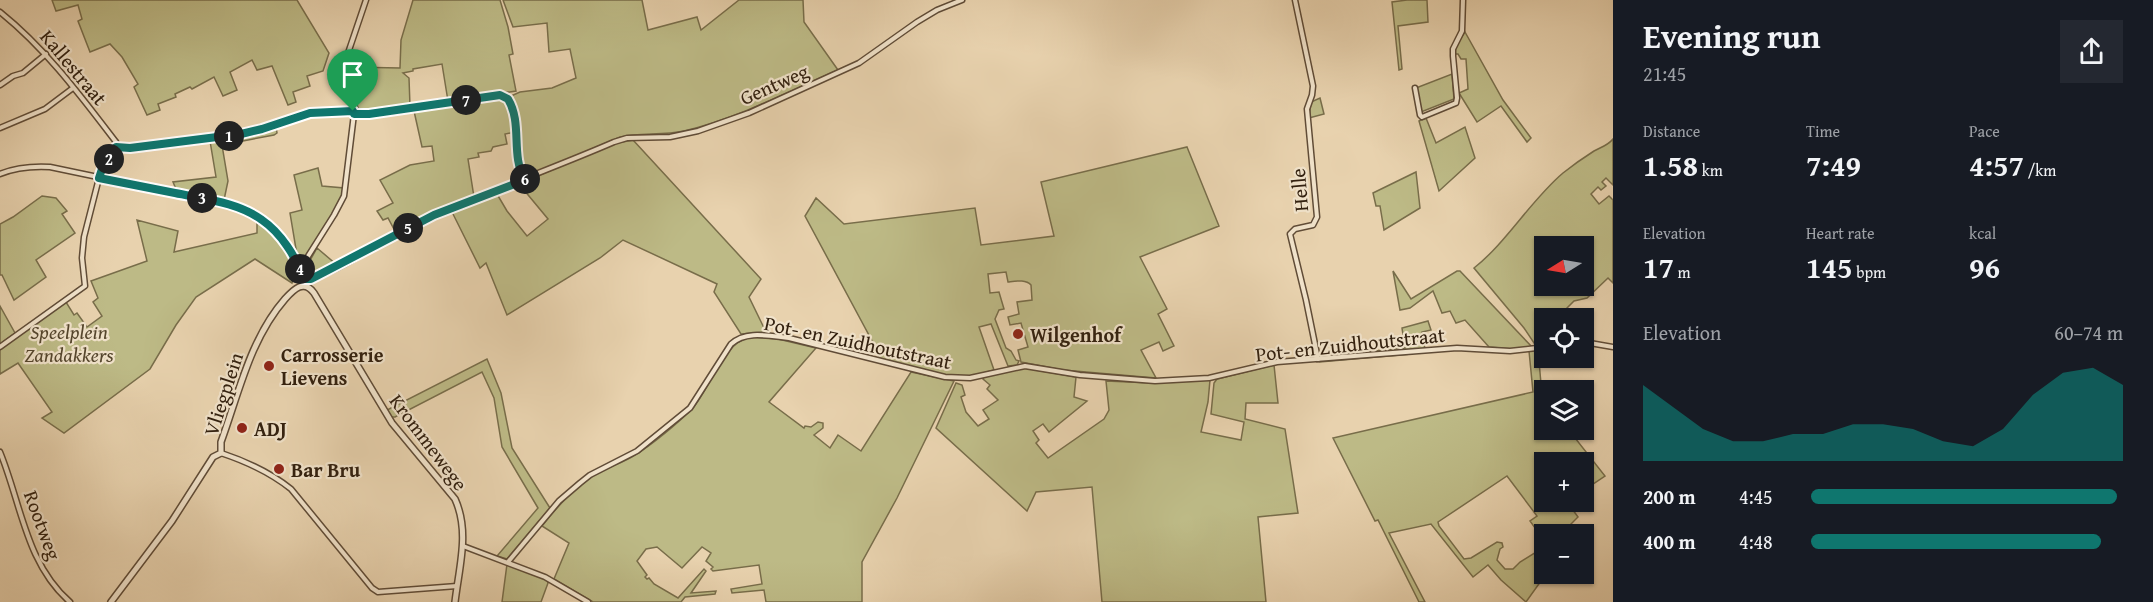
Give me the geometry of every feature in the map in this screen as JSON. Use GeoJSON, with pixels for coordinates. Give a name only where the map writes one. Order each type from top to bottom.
{"type":"FeatureCollection","features":[{"type":"Feature","properties":{"kind":"street"},"geometry":{"type":"LineString","coordinates":[[300,269],[344,196],[354,112],[346,73],[346,58],[366,0]]}},
{"type":"Feature","properties":{"kind":"street","name":"Gentweg"},"geometry":{"type":"LineString","coordinates":[[304,282],[434,215],[620,140],[670,136],[698,130],[749,112],[859,63],[917,22],[937,10],[962,0]]}},
{"type":"Feature","properties":{"kind":"street","name":"Helle"},"geometry":{"type":"LineString","coordinates":[[1295,0],[1313,87],[1307,109],[1317,217],[1313,225],[1291,231],[1290,238],[1318,359]]}},
{"type":"Feature","properties":{"kind":"street"},"geometry":{"type":"LineString","coordinates":[[1415,88],[1422,117],[1455,103],[1457,98],[1453,56],[1462,31],[1464,0]]}},
{"type":"Feature","properties":{"kind":"street","name":"Kallestraat"},"geometry":{"type":"LineString","coordinates":[[0,12],[46,54],[116,142],[116,147]]}},
{"type":"Feature","properties":{"kind":"street"},"geometry":{"type":"LineString","coordinates":[[0,86],[13,76],[22,74],[46,54]]}},
{"type":"Feature","properties":{"kind":"street"},"geometry":{"type":"LineString","coordinates":[[0,128],[45,109],[73,88]]}},
{"type":"Feature","properties":{"kind":"street"},"geometry":{"type":"LineString","coordinates":[[0,347],[85,286],[83,246],[103,166],[116,147],[130,148],[241,134],[310,113],[383,112],[505,95],[514,113],[518,164],[525,180]]}},
{"type":"Feature","properties":{"kind":"street"},"geometry":{"type":"LineString","coordinates":[[0,174],[30,166],[50,167],[193,196],[242,209],[269,225],[283,240],[300,269],[304,282]]}},
{"type":"Feature","properties":{"kind":"street","name":"Vliegplein"},"geometry":{"type":"LineString","coordinates":[[111,602],[172,521],[213,457],[221,453],[221,442],[260,335],[271,316],[289,294],[304,282]]}},
{"type":"Feature","properties":{"kind":"street","name":"Krommewege"},"geometry":{"type":"LineString","coordinates":[[304,282],[314,293],[392,423],[455,499],[464,522],[455,602]]}},
{"type":"Feature","properties":{"kind":"street","name":"Pot- en Zuidhoutstraat"},"geometry":{"type":"LineString","coordinates":[[508,562],[559,501],[580,483],[590,475],[637,451],[690,408],[731,344],[738,338],[746,336],[766,335],[789,338],[928,374],[963,379],[1024,366],[1128,380],[1193,380],[1228,375],[1269,363],[1457,348],[1510,351],[1534,348]]}},
{"type":"Feature","properties":{"kind":"street"},"geometry":{"type":"LineString","coordinates":[[1594,344],[1613,347]]}},
{"type":"Feature","properties":{"kind":"street","name":"Rootweg"},"geometry":{"type":"LineString","coordinates":[[0,452],[14,489],[24,527],[44,572],[70,602]]}},
{"type":"Feature","properties":{"kind":"street"},"geometry":{"type":"LineString","coordinates":[[221,453],[261,470],[291,489],[372,588],[378,592],[457,586]]}},
{"type":"Feature","properties":{"kind":"street"},"geometry":{"type":"LineString","coordinates":[[463,546],[545,577],[588,602]]}},
{"type":"Feature","properties":{"kind":"green space"},"geometry":{"type":"Polygon","coordinates":[[[52,0],[297,0],[329,53],[323,71],[307,76],[310,86],[293,92],[296,102],[288,105],[272,66],[257,70],[252,60],[230,72],[237,90],[223,96],[214,77],[192,89],[190,87],[175,94],[176,97],[158,104],[160,110],[147,115],[134,87],[138,84],[122,57],[110,44],[90,52],[78,21],[82,19],[78,5],[56,11],[52,0]]]}},
{"type":"Feature","properties":{"kind":"green space"},"geometry":{"type":"Polygon","coordinates":[[[413,0],[500,0],[513,54],[509,55],[516,91],[448,101],[442,64],[403,73],[409,78],[410,106],[359,111],[350,81],[349,67],[400,68],[401,40],[413,0]]]}},
{"type":"Feature","properties":{"kind":"green space"},"geometry":{"type":"Polygon","coordinates":[[[503,0],[642,0],[648,30],[697,17],[701,30],[739,0],[803,0],[804,22],[838,70],[762,104],[704,126],[684,131],[620,137],[528,176],[523,171],[518,158],[517,119],[511,96],[520,92],[552,88],[576,78],[570,49],[549,52],[547,23],[513,27],[503,0]]]}},
{"type":"Feature","properties":{"kind":"green space"},"geometry":{"type":"Polygon","coordinates":[[[1427,0],[1428,22],[1398,26],[1402,69],[1399,70],[1392,2],[1427,0]]]}},
{"type":"Feature","properties":{"kind":"green space"},"geometry":{"type":"Polygon","coordinates":[[[1465,32],[1503,100],[1531,138],[1527,142],[1501,106],[1477,122],[1459,93],[1468,89],[1466,59],[1461,59],[1458,54],[1454,54],[1465,32]]]}},
{"type":"Feature","properties":{"kind":"green space"},"geometry":{"type":"Polygon","coordinates":[[[1452,74],[1454,99],[1421,112],[1416,88],[1452,74]]]}},
{"type":"Feature","properties":{"kind":"green space"},"geometry":{"type":"Polygon","coordinates":[[[503,97],[509,104],[515,132],[505,134],[507,144],[493,147],[491,151],[478,153],[479,157],[468,159],[474,197],[431,212],[396,233],[388,218],[383,220],[377,211],[393,203],[380,180],[410,165],[434,161],[432,146],[422,147],[414,111],[503,97]]]}},
{"type":"Feature","properties":{"kind":"green space"},"geometry":{"type":"Polygon","coordinates":[[[1320,98],[1324,114],[1309,118],[1311,102],[1320,98]]]}},
{"type":"Feature","properties":{"kind":"green space"},"geometry":{"type":"Polygon","coordinates":[[[1426,118],[1436,143],[1465,127],[1475,158],[1439,191],[1419,121],[1426,118]]]}},
{"type":"Feature","properties":{"kind":"green space"},"geometry":{"type":"Polygon","coordinates":[[[276,127],[277,133],[274,135],[222,145],[228,181],[224,200],[176,189],[173,182],[216,177],[210,141],[244,136],[276,127]]]}},
{"type":"Feature","properties":{"kind":"green space"},"geometry":{"type":"Polygon","coordinates":[[[1613,139],[1613,185],[1606,178],[1602,182],[1606,186],[1601,190],[1598,187],[1591,194],[1599,204],[1609,196],[1613,200],[1613,283],[1608,278],[1594,291],[1594,236],[1534,236],[1534,296],[1589,296],[1574,301],[1567,308],[1534,308],[1534,343],[1474,268],[1497,246],[1551,184],[1578,162],[1613,139]]]}},
{"type":"Feature","properties":{"kind":"green space"},"geometry":{"type":"Polygon","coordinates":[[[633,140],[761,279],[749,297],[766,332],[741,334],[714,292],[717,284],[623,240],[600,258],[507,315],[486,263],[480,268],[452,212],[497,194],[527,236],[548,219],[519,184],[612,144],[633,140]]]}},
{"type":"Feature","properties":{"kind":"green space"},"geometry":{"type":"Polygon","coordinates":[[[1187,147],[1219,226],[1140,257],[1167,309],[1158,314],[1174,346],[1163,351],[1159,342],[1141,350],[1156,378],[1063,370],[1021,362],[1018,350],[1028,347],[1021,323],[1010,325],[1008,317],[1019,314],[1017,302],[1032,300],[1031,285],[1024,281],[1008,282],[1006,272],[988,274],[990,293],[999,292],[1004,309],[999,310],[995,319],[1006,348],[1019,361],[1017,365],[1008,366],[991,324],[979,327],[994,370],[970,376],[945,376],[879,359],[878,352],[805,216],[816,198],[844,224],[975,208],[981,245],[1054,236],[1041,182],[1187,147]]]}},
{"type":"Feature","properties":{"kind":"green space"},"geometry":{"type":"Polygon","coordinates":[[[318,168],[322,186],[344,188],[339,204],[301,262],[298,261],[290,213],[302,210],[294,175],[318,168]]]}},
{"type":"Feature","properties":{"kind":"green space"},"geometry":{"type":"Polygon","coordinates":[[[1416,172],[1420,208],[1384,230],[1380,206],[1376,206],[1373,193],[1416,172]]]}},
{"type":"Feature","properties":{"kind":"green space"},"geometry":{"type":"Polygon","coordinates":[[[42,196],[56,198],[67,211],[62,214],[75,233],[36,260],[46,277],[14,300],[0,275],[0,224],[42,196]]]}},
{"type":"Feature","properties":{"kind":"green space","name":"Speelplein Zandakkers"},"geometry":{"type":"Polygon","coordinates":[[[257,219],[275,234],[295,262],[296,268],[292,283],[255,259],[196,297],[150,369],[64,433],[42,418],[52,412],[18,363],[0,374],[0,348],[66,302],[74,315],[77,313],[87,327],[102,316],[93,302],[98,298],[91,281],[147,261],[137,220],[178,231],[174,252],[257,233],[257,219]]]}},
{"type":"Feature","properties":{"kind":"green space"},"geometry":{"type":"Polygon","coordinates":[[[317,248],[337,265],[312,278],[308,275],[308,264],[317,248]]]}},
{"type":"Feature","properties":{"kind":"green space"},"geometry":{"type":"Polygon","coordinates":[[[1393,271],[1411,299],[1460,271],[1532,347],[1513,349],[1489,347],[1465,320],[1456,323],[1450,311],[1442,313],[1433,291],[1410,308],[1400,310],[1393,271]]]}},
{"type":"Feature","properties":{"kind":"green space"},"geometry":{"type":"Polygon","coordinates":[[[0,306],[15,333],[0,344],[0,306]]]}},
{"type":"Feature","properties":{"kind":"green space"},"geometry":{"type":"Polygon","coordinates":[[[1428,321],[1431,330],[1422,332],[1425,349],[1411,350],[1411,354],[1320,362],[1319,356],[1405,348],[1402,328],[1428,321]]]}},
{"type":"Feature","properties":{"kind":"green space"},"geometry":{"type":"Polygon","coordinates":[[[751,337],[778,339],[816,348],[769,402],[804,428],[805,426],[811,427],[818,422],[823,423],[823,428],[814,435],[830,448],[838,435],[861,451],[911,372],[954,381],[897,498],[862,562],[862,602],[766,602],[764,590],[732,593],[731,589],[762,584],[759,565],[713,571],[711,569],[713,567],[706,561],[711,553],[702,547],[682,568],[657,547],[646,549],[637,561],[647,575],[645,577],[647,579],[649,578],[654,584],[678,598],[704,569],[706,571],[691,593],[716,591],[715,594],[685,597],[681,602],[593,602],[554,579],[569,543],[542,526],[547,519],[583,483],[642,451],[680,421],[699,400],[732,347],[751,337]]]}},
{"type":"Feature","properties":{"kind":"green space"},"geometry":{"type":"Polygon","coordinates":[[[1534,350],[1534,368],[1540,368],[1541,380],[1534,380],[1534,440],[1577,440],[1586,452],[1534,452],[1534,512],[1507,476],[1438,522],[1464,559],[1471,558],[1497,542],[1502,543],[1503,547],[1500,549],[1497,560],[1505,569],[1513,569],[1534,553],[1534,584],[1539,584],[1526,602],[1488,565],[1473,577],[1431,524],[1389,533],[1425,602],[1419,602],[1333,438],[1533,392],[1529,351],[1534,350]]]}},
{"type":"Feature","properties":{"kind":"green space"},"geometry":{"type":"Polygon","coordinates":[[[487,359],[501,393],[512,448],[550,508],[507,559],[497,556],[538,508],[502,447],[494,398],[482,372],[395,417],[391,417],[387,410],[487,359]]]}},
{"type":"Feature","properties":{"kind":"green space"},"geometry":{"type":"Polygon","coordinates":[[[1274,365],[1278,403],[1246,403],[1245,419],[1285,429],[1298,513],[1258,517],[1266,602],[1102,602],[1092,487],[1036,492],[1027,511],[936,428],[956,383],[962,385],[965,395],[961,397],[966,412],[978,426],[989,419],[983,410],[998,400],[987,389],[990,385],[983,379],[984,377],[1024,368],[1076,377],[1074,397],[1087,401],[1049,432],[1043,424],[1033,431],[1039,440],[1036,443],[1048,458],[1104,419],[1109,410],[1106,381],[1151,383],[1210,380],[1201,432],[1241,440],[1244,422],[1211,414],[1214,383],[1217,379],[1274,365]]]}},
{"type":"Feature","properties":{"kind":"green space"},"geometry":{"type":"Polygon","coordinates":[[[1594,462],[1605,476],[1594,483],[1594,462]]]}},
{"type":"Feature","properties":{"kind":"green space"},"geometry":{"type":"Polygon","coordinates":[[[1534,512],[1574,512],[1578,517],[1571,524],[1534,524],[1534,527],[1530,521],[1537,516],[1534,512]]]}},
{"type":"Feature","properties":{"kind":"green space"},"geometry":{"type":"Polygon","coordinates":[[[507,564],[547,579],[548,583],[541,602],[502,602],[507,564]]]}},
{"type":"Feature","properties":{"kind":"place","name":"Wilgenhof"},"geometry":{"type":"Point","coordinates":[1018,334]}},
{"type":"Feature","properties":{"kind":"place","name":"Carrosserie Lievens"},"geometry":{"type":"Point","coordinates":[269,366]}},
{"type":"Feature","properties":{"kind":"place","name":"ADJ"},"geometry":{"type":"Point","coordinates":[242,428]}},
{"type":"Feature","properties":{"kind":"place","name":"Bar Bru"},"geometry":{"type":"Point","coordinates":[279,469]}},
{"type":"Feature","properties":{"kind":"route"},"geometry":{"type":"LineString","coordinates":[[505,95],[514,113],[518,164],[525,180],[434,215],[314,278],[304,279],[283,240],[261,218],[253,214],[227,204],[193,196],[99,178],[103,166],[116,147],[130,148],[181,143],[241,134],[310,113],[353,111],[354,114],[369,114],[505,95]]}}]}
